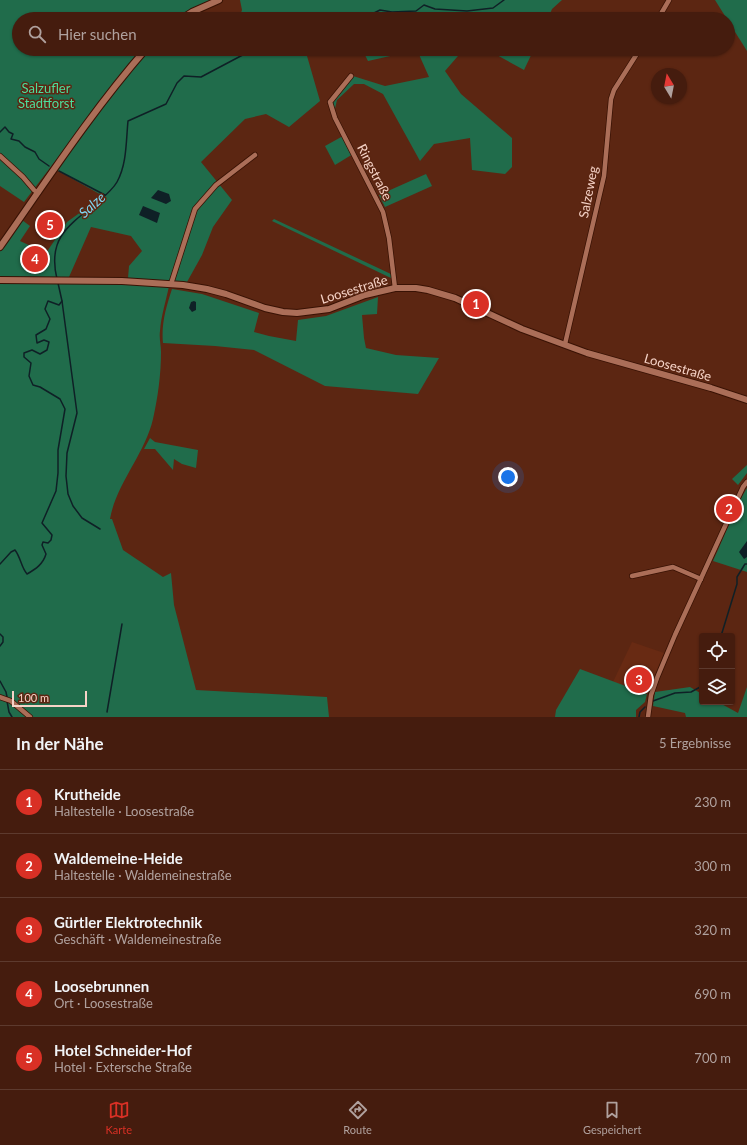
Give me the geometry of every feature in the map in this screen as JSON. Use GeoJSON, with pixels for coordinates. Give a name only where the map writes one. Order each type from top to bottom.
{"type":"FeatureCollection","features":[{"type":"Feature","properties":{"kind":"street"},"geometry":{"type":"LineString","coordinates":[[192,12],[219,0]]}},
{"type":"Feature","properties":{"kind":"street"},"geometry":{"type":"LineString","coordinates":[[662,12],[669,0]]}},
{"type":"Feature","properties":{"kind":"street"},"geometry":{"type":"LineString","coordinates":[[0,247],[54,169],[115,86],[140,56]]}},
{"type":"Feature","properties":{"kind":"street","name":"Salzeweg"},"geometry":{"type":"LineString","coordinates":[[565,344],[604,176],[614,90],[636,56]]}},
{"type":"Feature","properties":{"kind":"street","name":"Ringstraße"},"geometry":{"type":"LineString","coordinates":[[351,76],[330,102],[335,118],[383,212],[389,238],[395,288]]}},
{"type":"Feature","properties":{"kind":"street"},"geometry":{"type":"LineString","coordinates":[[172,284],[195,209],[216,185],[255,155]]}},
{"type":"Feature","properties":{"kind":"street"},"geometry":{"type":"LineString","coordinates":[[0,156],[38,193]]}},
{"type":"Feature","properties":{"kind":"street","name":"Loosestraße"},"geometry":{"type":"LineString","coordinates":[[0,280],[122,281],[172,284],[207,289],[265,308],[297,313],[329,309],[365,295],[395,288],[416,288],[441,293],[455,298],[522,329],[587,353],[711,388],[747,400]]}},
{"type":"Feature","properties":{"kind":"street"},"geometry":{"type":"LineString","coordinates":[[648,717],[651,695],[675,635],[743,487],[747,482]]}},
{"type":"Feature","properties":{"kind":"street"},"geometry":{"type":"LineString","coordinates":[[632,576],[673,567],[701,578]]}},
{"type":"Feature","properties":{"kind":"street"},"geometry":{"type":"LineString","coordinates":[[2,698],[11,701],[30,717]]}},
{"type":"Feature","properties":{"kind":"shaded area"},"geometry":{"type":"Polygon","coordinates":[[[158,190],[169,194],[171,201],[166,204],[151,198],[158,190]]]}},
{"type":"Feature","properties":{"kind":"shaded area"},"geometry":{"type":"Polygon","coordinates":[[[143,206],[160,213],[157,223],[139,215],[143,206]]]}},
{"type":"Feature","properties":{"kind":"shaded area"},"geometry":{"type":"Polygon","coordinates":[[[191,302],[196,302],[196,310],[192,312],[189,308],[191,302]]]}},
{"type":"Feature","properties":{"kind":"shaded area"},"geometry":{"type":"Polygon","coordinates":[[[747,541],[747,557],[744,559],[739,552],[747,541]]]}},
{"type":"Feature","properties":{"kind":"shaded area"},"geometry":{"type":"Polygon","coordinates":[[[632,642],[664,653],[647,694],[613,682],[632,642]]]}},
{"type":"Feature","properties":{"kind":"green space","name":"Salzufler Stadtforst"},"geometry":{"type":"Polygon","coordinates":[[[0,0],[213,0],[188,12],[12,12],[12,56],[136,56],[24,202],[0,186],[0,0]]]}},
{"type":"Feature","properties":{"kind":"green space"},"geometry":{"type":"Polygon","coordinates":[[[240,0],[562,0],[551,12],[241,12],[240,0]]]}},
{"type":"Feature","properties":{"kind":"green space"},"geometry":{"type":"Polygon","coordinates":[[[715,0],[747,0],[747,51],[735,32],[735,12],[723,12],[715,0]]]}},
{"type":"Feature","properties":{"kind":"green space"},"geometry":{"type":"Polygon","coordinates":[[[143,56],[307,56],[320,101],[289,127],[266,114],[245,119],[201,162],[232,200],[213,227],[202,255],[187,282],[128,278],[129,266],[142,251],[131,236],[91,227],[69,277],[5,278],[0,276],[0,251],[22,220],[30,226],[20,241],[46,253],[67,222],[103,196],[57,170],[143,56]]]}},
{"type":"Feature","properties":{"kind":"green space"},"geometry":{"type":"Polygon","coordinates":[[[366,56],[390,56],[368,61],[366,56]]]}},
{"type":"Feature","properties":{"kind":"green space"},"geometry":{"type":"Polygon","coordinates":[[[420,56],[458,56],[445,71],[461,94],[512,138],[512,167],[505,174],[472,170],[470,138],[434,144],[420,161],[383,94],[364,84],[354,84],[337,100],[334,113],[332,103],[353,76],[385,86],[429,77],[420,56]]]}},
{"type":"Feature","properties":{"kind":"green space"},"geometry":{"type":"Polygon","coordinates":[[[499,56],[531,56],[524,70],[499,56]]]}},
{"type":"Feature","properties":{"kind":"green space"},"geometry":{"type":"Polygon","coordinates":[[[343,136],[353,154],[335,165],[325,146],[343,136]]]}},
{"type":"Feature","properties":{"kind":"green space"},"geometry":{"type":"Polygon","coordinates":[[[426,174],[432,186],[385,207],[379,195],[426,174]]]}},
{"type":"Feature","properties":{"kind":"green space"},"geometry":{"type":"Polygon","coordinates":[[[274,219],[393,275],[393,279],[272,221],[274,219]]]}},
{"type":"Feature","properties":{"kind":"green space"},"geometry":{"type":"Polygon","coordinates":[[[0,283],[132,284],[169,286],[162,314],[160,336],[160,377],[153,419],[144,444],[118,494],[110,519],[112,519],[123,550],[163,577],[171,573],[174,605],[196,690],[327,697],[329,717],[0,717],[0,283]]]}},
{"type":"Feature","properties":{"kind":"green space"},"geometry":{"type":"Polygon","coordinates":[[[172,289],[202,294],[259,313],[254,332],[296,341],[298,320],[326,316],[378,297],[377,314],[362,315],[366,348],[396,355],[439,358],[418,394],[325,386],[254,350],[163,343],[164,316],[172,289]]]}},
{"type":"Feature","properties":{"kind":"green space"},"geometry":{"type":"Polygon","coordinates":[[[150,438],[155,442],[198,450],[196,468],[182,464],[174,459],[173,470],[155,449],[144,449],[150,438]]]}},
{"type":"Feature","properties":{"kind":"green space"},"geometry":{"type":"Polygon","coordinates":[[[747,465],[747,473],[738,485],[732,479],[747,465]]]}},
{"type":"Feature","properties":{"kind":"green space"},"geometry":{"type":"Polygon","coordinates":[[[747,488],[747,572],[713,561],[740,500],[747,488]]]}},
{"type":"Feature","properties":{"kind":"green space"},"geometry":{"type":"Polygon","coordinates":[[[580,669],[647,694],[645,702],[636,710],[636,717],[555,717],[556,710],[580,669]]]}},
{"type":"Feature","properties":{"kind":"green space"},"geometry":{"type":"Polygon","coordinates":[[[690,687],[699,692],[699,705],[723,705],[738,713],[747,687],[747,717],[686,717],[685,713],[653,706],[655,692],[690,687]]]}},
{"type":"Feature","properties":{"kind":"waterway","name":"Salze"},"geometry":{"type":"LineString","coordinates":[[392,12],[416,11],[424,5],[435,9],[467,11],[493,8],[504,0]]}},
{"type":"Feature","properties":{"kind":"waterway","name":"Salze"},"geometry":{"type":"LineString","coordinates":[[376,12],[380,10],[392,12]]}},
{"type":"Feature","properties":{"kind":"waterway","name":"Salze"},"geometry":{"type":"LineString","coordinates":[[57,279],[55,253],[63,234],[78,218],[109,192],[115,185],[120,175],[126,152],[128,121],[166,104],[177,83],[184,76],[201,77],[241,56]]}},
{"type":"Feature","properties":{"kind":"waterway"},"geometry":{"type":"LineString","coordinates":[[0,132],[5,127],[13,134],[11,139],[19,141],[25,147],[35,152],[39,159],[49,166]]}},
{"type":"Feature","properties":{"kind":"waterway"},"geometry":{"type":"LineString","coordinates":[[59,171],[105,195]]}},
{"type":"Feature","properties":{"kind":"waterway","name":"Salze"},"geometry":{"type":"LineString","coordinates":[[0,564],[11,552],[15,550],[27,574],[43,561],[46,554],[42,545],[43,542],[48,543],[51,540],[52,535],[42,523],[56,491],[58,450],[65,409],[60,399],[40,387],[33,385],[29,376],[31,363],[24,357],[24,353],[32,350],[40,354],[47,350],[49,342],[44,340],[37,343],[36,335],[46,329],[50,319],[45,309],[48,301],[59,305],[62,301],[58,283]]}},
{"type":"Feature","properties":{"kind":"waterway"},"geometry":{"type":"LineString","coordinates":[[62,301],[77,413],[67,453],[66,476],[68,494],[73,506],[82,518],[100,529]]}},
{"type":"Feature","properties":{"kind":"waterway"},"geometry":{"type":"LineString","coordinates":[[722,633],[737,584],[737,577],[745,564],[747,564]]}},
{"type":"Feature","properties":{"kind":"waterway"},"geometry":{"type":"LineString","coordinates":[[107,712],[122,624]]}},
{"type":"Feature","properties":{"kind":"waterway","name":"Salze"},"geometry":{"type":"LineString","coordinates":[[0,634],[3,637],[3,642],[0,646]]}},
{"type":"Feature","properties":{"kind":"waterway","name":"Salze"},"geometry":{"type":"LineString","coordinates":[[0,681],[7,697]]}},
{"type":"Feature","properties":{"kind":"waterway"},"geometry":{"type":"LineString","coordinates":[[653,701],[675,693],[691,692],[699,688]]}},
{"type":"Feature","properties":{"kind":"waterway","name":"Salze"},"geometry":{"type":"LineString","coordinates":[[7,701],[9,712],[12,717]]}},
{"type":"Feature","properties":{"kind":"waterway"},"geometry":{"type":"LineString","coordinates":[[639,717],[640,712],[645,707]]}},
{"type":"Feature","properties":{"kind":"place","name":"Hotel Schneider-Hof"},"geometry":{"type":"Point","coordinates":[50,225]}},
{"type":"Feature","properties":{"kind":"place","name":"Loosebrunnen"},"geometry":{"type":"Point","coordinates":[35,259]}},
{"type":"Feature","properties":{"kind":"place","name":"Krutheide"},"geometry":{"type":"Point","coordinates":[476,304]}},
{"type":"Feature","properties":{"kind":"place","name":"Waldemeine-Heide"},"geometry":{"type":"Point","coordinates":[729,509]}},
{"type":"Feature","properties":{"kind":"place","name":"Gürtler Elektrotechnik"},"geometry":{"type":"Point","coordinates":[639,680]}}]}
